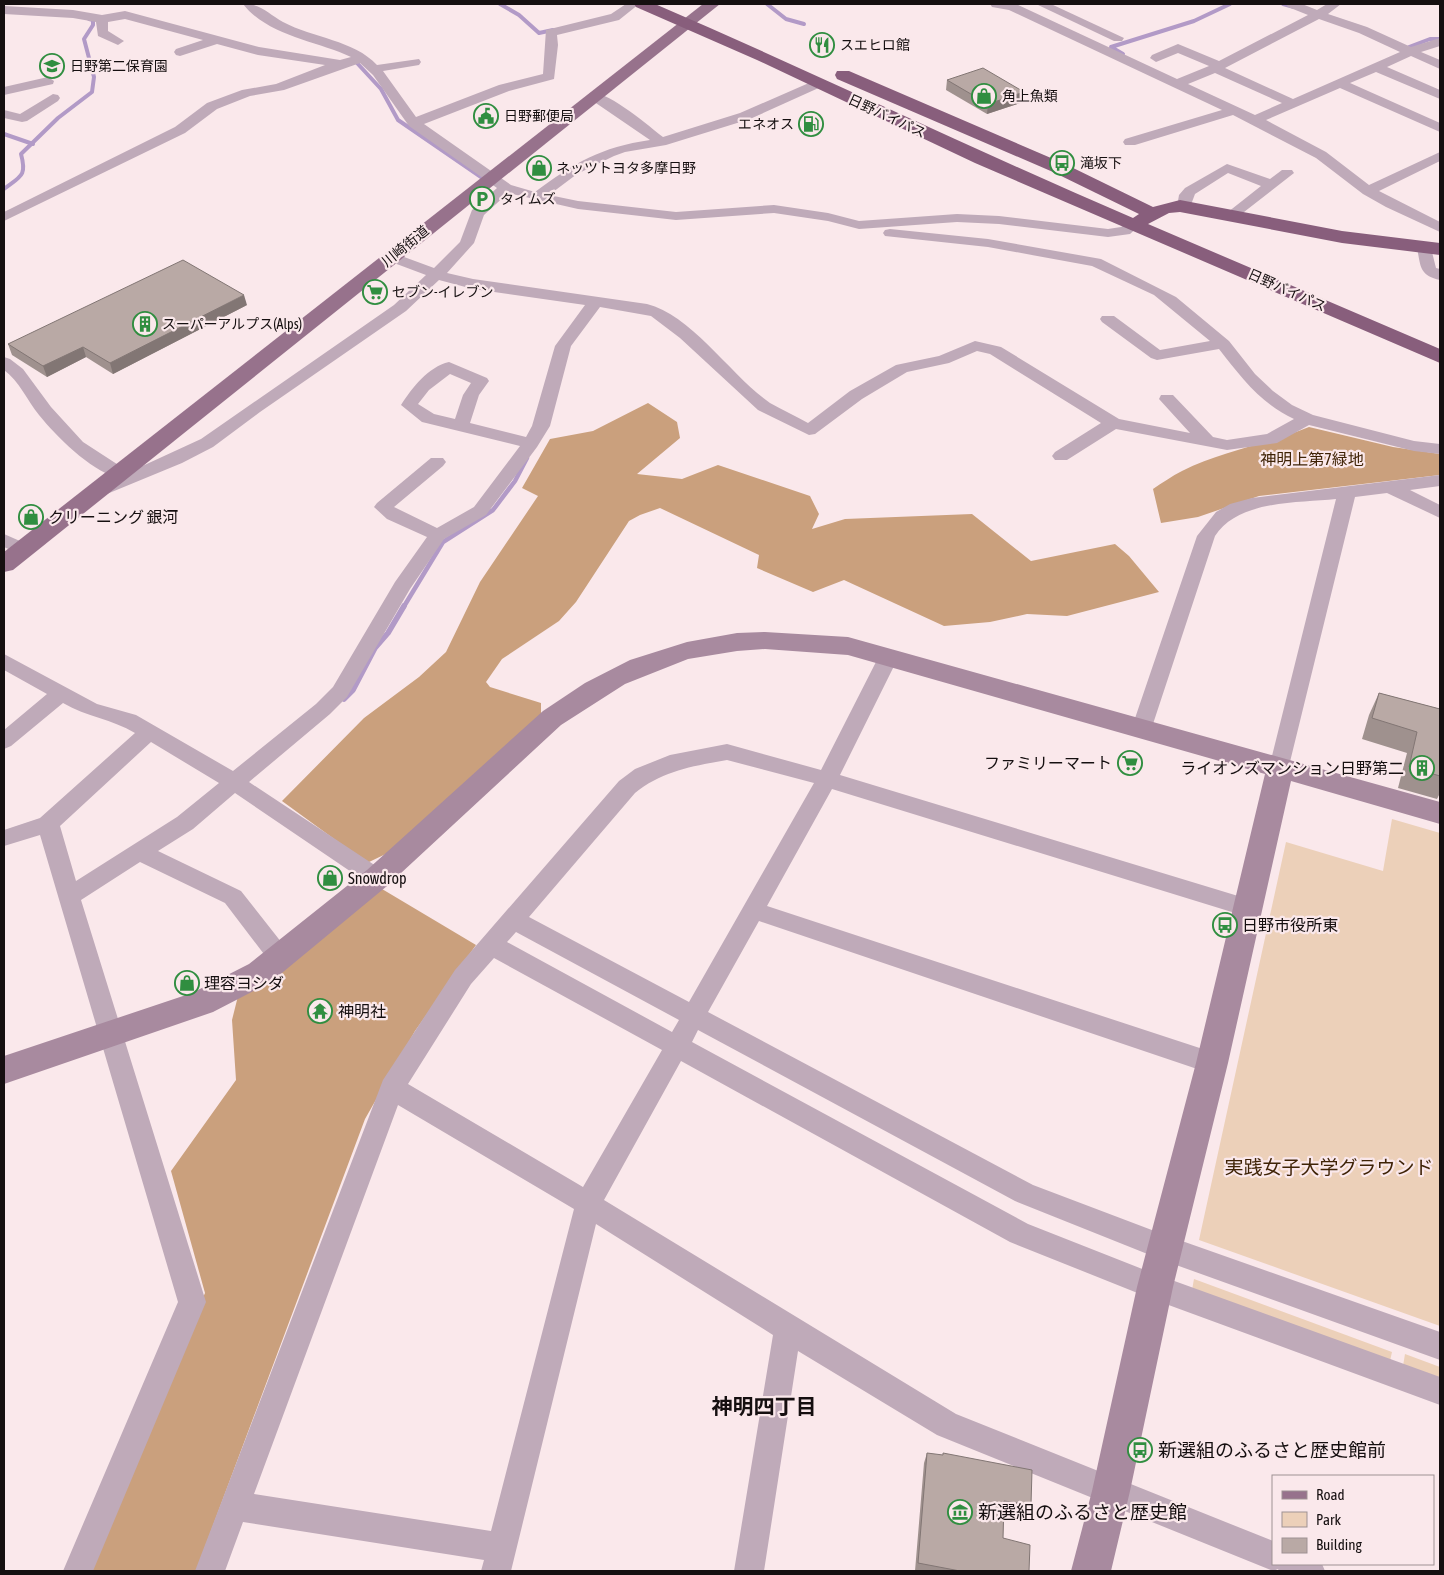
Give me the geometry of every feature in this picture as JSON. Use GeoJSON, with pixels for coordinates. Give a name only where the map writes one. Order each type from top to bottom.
{"type":"FeatureCollection","features":[{"type":"Feature","properties":{"kind":"highway","name":"日野バイパス"},"geometry":{"type":"LineString","coordinates":[[642,4],[700,13],[818,82],[974,156],[1440,357]]}},
{"type":"Feature","properties":{"kind":"highway","name":"日野バイパス"},"geometry":{"type":"LineString","coordinates":[[679,4],[1058,168],[1290,280],[1440,346]]}},
{"type":"Feature","properties":{"kind":"highway"},"geometry":{"type":"LineString","coordinates":[[1134,224],[1164,208],[1184,207],[1342,237],[1435,250]]}},
{"type":"Feature","properties":{"kind":"main road","name":"川崎街道"},"geometry":{"type":"LineString","coordinates":[[4,564],[93,494],[117,472],[391,257],[499,182],[595,96],[700,13]]}},
{"type":"Feature","properties":{"kind":"street"},"geometry":{"type":"LineString","coordinates":[[249,4],[275,24],[312,39],[338,46],[362,58],[393,92],[406,116],[414,123],[499,182],[537,197],[578,205],[676,216],[774,209],[828,217],[900,236],[988,243],[1096,262],[1159,292],[1223,344],[1267,395],[1286,409],[1307,419],[1414,446],[1440,449]]}},
{"type":"Feature","properties":{"kind":"street"},"geometry":{"type":"LineString","coordinates":[[414,123],[504,88],[549,76],[552,45],[550,33],[609,18],[633,4]]}},
{"type":"Feature","properties":{"kind":"street"},"geometry":{"type":"LineString","coordinates":[[996,4],[1016,9],[1255,120],[1321,155],[1368,191],[1440,228]]}},
{"type":"Feature","properties":{"kind":"street"},"geometry":{"type":"LineString","coordinates":[[1016,9],[1043,4],[1116,34]]}},
{"type":"Feature","properties":{"kind":"street"},"geometry":{"type":"LineString","coordinates":[[1292,4],[1363,30],[1440,65]]}},
{"type":"Feature","properties":{"kind":"street"},"geometry":{"type":"LineString","coordinates":[[1178,83],[1217,67],[1318,15],[1335,4]]}},
{"type":"Feature","properties":{"kind":"street"},"geometry":{"type":"LineString","coordinates":[[4,10],[73,14],[102,19],[119,15],[132,17],[258,51],[340,64]]}},
{"type":"Feature","properties":{"kind":"street"},"geometry":{"type":"LineString","coordinates":[[102,19],[102,33],[118,42]]}},
{"type":"Feature","properties":{"kind":"street"},"geometry":{"type":"LineString","coordinates":[[180,52],[215,40]]}},
{"type":"Feature","properties":{"kind":"street"},"geometry":{"type":"LineString","coordinates":[[1255,120],[1410,52],[1432,43],[1440,42]]}},
{"type":"Feature","properties":{"kind":"street"},"geometry":{"type":"LineString","coordinates":[[1156,58],[1178,48],[1292,104]]}},
{"type":"Feature","properties":{"kind":"street"},"geometry":{"type":"LineString","coordinates":[[4,217],[180,130],[212,106],[247,93],[279,86],[362,58]]}},
{"type":"Feature","properties":{"kind":"street"},"geometry":{"type":"LineString","coordinates":[[374,69],[415,62]]}},
{"type":"Feature","properties":{"kind":"street"},"geometry":{"type":"LineString","coordinates":[[1376,67],[1440,95]]}},
{"type":"Feature","properties":{"kind":"street"},"geometry":{"type":"LineString","coordinates":[[4,91],[48,81]]}},
{"type":"Feature","properties":{"kind":"street"},"geometry":{"type":"LineString","coordinates":[[537,197],[572,171],[622,148],[660,142],[745,116],[818,82]]}},
{"type":"Feature","properties":{"kind":"street"},"geometry":{"type":"LineString","coordinates":[[1340,83],[1440,128]]}},
{"type":"Feature","properties":{"kind":"street"},"geometry":{"type":"LineString","coordinates":[[595,96],[636,122],[660,142]]}},
{"type":"Feature","properties":{"kind":"street"},"geometry":{"type":"LineString","coordinates":[[4,114],[22,118],[54,98]]}},
{"type":"Feature","properties":{"kind":"street"},"geometry":{"type":"LineString","coordinates":[[1130,142],[1234,110]]}},
{"type":"Feature","properties":{"kind":"street"},"geometry":{"type":"LineString","coordinates":[[1368,191],[1440,156]]}},
{"type":"Feature","properties":{"kind":"street"},"geometry":{"type":"LineString","coordinates":[[1427,162],[1440,169]]}},
{"type":"Feature","properties":{"kind":"street"},"geometry":{"type":"LineString","coordinates":[[1184,207],[1186,195],[1190,191],[1227,168],[1270,184]]}},
{"type":"Feature","properties":{"kind":"street"},"geometry":{"type":"LineString","coordinates":[[1230,216],[1286,173]]}},
{"type":"Feature","properties":{"kind":"street"},"geometry":{"type":"LineString","coordinates":[[93,494],[176,459],[207,443],[254,408],[400,308],[466,243],[477,213],[499,182]]}},
{"type":"Feature","properties":{"kind":"street"},"geometry":{"type":"LineString","coordinates":[[858,226],[978,219],[1108,233],[1120,232],[1134,224]]}},
{"type":"Feature","properties":{"kind":"street"},"geometry":{"type":"LineString","coordinates":[[1435,250],[1429,270],[1440,275]]}},
{"type":"Feature","properties":{"kind":"street"},"geometry":{"type":"LineString","coordinates":[[391,257],[436,274],[481,286],[647,309],[657,313],[686,335],[764,406],[809,430],[856,395],[902,368],[943,360],[975,346],[994,350],[1113,423],[1227,445],[1258,442],[1276,436],[1307,419]]}},
{"type":"Feature","properties":{"kind":"street"},"geometry":{"type":"LineString","coordinates":[[69,896],[185,824],[323,709],[340,692],[402,586],[438,535],[484,507],[531,443],[541,426],[563,346],[574,327],[595,303]]}},
{"type":"Feature","properties":{"kind":"street"},"geometry":{"type":"LineString","coordinates":[[1108,318],[1158,355],[1223,344]]}},
{"type":"Feature","properties":{"kind":"street"},"geometry":{"type":"LineString","coordinates":[[4,362],[17,372],[45,412],[77,446],[117,472]]}},
{"type":"Feature","properties":{"kind":"street"},"geometry":{"type":"LineString","coordinates":[[1167,399],[1208,442]]}},
{"type":"Feature","properties":{"kind":"street"},"geometry":{"type":"LineString","coordinates":[[1061,456],[1113,423]]}},
{"type":"Feature","properties":{"kind":"street"},"geometry":{"type":"LineString","coordinates":[[461,426],[531,443]]}},
{"type":"Feature","properties":{"kind":"street"},"geometry":{"type":"LineString","coordinates":[[1364,433],[1415,436],[1440,434]]}},
{"type":"Feature","properties":{"kind":"street"},"geometry":{"type":"LineString","coordinates":[[438,462],[383,507],[393,515],[438,535]]}},
{"type":"Feature","properties":{"kind":"street"},"geometry":{"type":"LineString","coordinates":[[1141,730],[1206,536],[1212,524],[1228,512],[1246,505],[1440,482]]}},
{"type":"Feature","properties":{"kind":"street"},"geometry":{"type":"LineString","coordinates":[[1390,487],[1440,512]]}},
{"type":"Feature","properties":{"kind":"street"},"geometry":{"type":"LineString","coordinates":[[1091,1571],[1111,1491],[1155,1287],[1212,1062],[1280,768],[1347,492]]}},
{"type":"Feature","properties":{"kind":"street"},"geometry":{"type":"LineString","coordinates":[[4,540],[22,549]]}},
{"type":"Feature","properties":{"kind":"street"},"geometry":{"type":"LineString","coordinates":[[4,1070],[110,1036],[202,1003],[238,986],[281,959],[377,878],[552,718],[593,689],[636,667],[680,652],[738,642],[794,642],[848,646],[1440,813]]}},
{"type":"Feature","properties":{"kind":"street"},"geometry":{"type":"LineString","coordinates":[[235,1506],[499,1560],[588,1204],[827,779],[888,658]]}},
{"type":"Feature","properties":{"kind":"street"},"geometry":{"type":"LineString","coordinates":[[4,661],[90,709],[129,720],[234,782],[377,878]]}},
{"type":"Feature","properties":{"kind":"street"},"geometry":{"type":"LineString","coordinates":[[4,741],[62,693]]}},
{"type":"Feature","properties":{"kind":"street"},"geometry":{"type":"LineString","coordinates":[[4,838],[48,824],[149,732]]}},
{"type":"Feature","properties":{"kind":"street"},"geometry":{"type":"LineString","coordinates":[[210,1571],[392,1088],[463,978],[627,788],[642,775],[677,760],[727,752],[827,779],[1248,908]]}},
{"type":"Feature","properties":{"kind":"street"},"geometry":{"type":"LineString","coordinates":[[48,824],[110,1036],[192,1302],[78,1571]]}},
{"type":"Feature","properties":{"kind":"street"},"geometry":{"type":"LineString","coordinates":[[139,852],[233,897],[281,959]]}},
{"type":"Feature","properties":{"kind":"street"},"geometry":{"type":"LineString","coordinates":[[753,910],[1212,1062]]}},
{"type":"Feature","properties":{"kind":"street"},"geometry":{"type":"LineString","coordinates":[[513,919],[1024,1193],[1165,1248],[1440,1346]]}},
{"type":"Feature","properties":{"kind":"street"},"geometry":{"type":"LineString","coordinates":[[490,945],[1019,1234],[1155,1287],[1440,1391]]}},
{"type":"Feature","properties":{"kind":"street"},"geometry":{"type":"LineString","coordinates":[[392,1088],[588,1204],[788,1329],[948,1425],[1272,1556]]}},
{"type":"Feature","properties":{"kind":"street"},"geometry":{"type":"LineString","coordinates":[[749,1571],[788,1329]]}},
{"type":"Feature","properties":{"kind":"street"},"geometry":{"type":"LineString","coordinates":[[1294,1565],[1310,1571]]}},
{"type":"Feature","properties":{"kind":"green space"},"geometry":{"type":"Polygon","coordinates":[[[648,403],[677,422],[680,438],[637,474],[682,479],[718,465],[810,496],[819,514],[812,529],[845,519],[972,514],[1031,561],[1115,544],[1129,556],[1159,592],[1067,616],[1027,614],[990,622],[944,626],[844,580],[813,592],[757,568],[759,555],[660,508],[629,521],[576,602],[559,621],[502,659],[486,682],[490,687],[541,703],[541,715],[394,850],[367,863],[282,801],[364,718],[419,677],[446,652],[480,582],[538,496],[522,488],[550,439],[593,431],[648,403]]]}},
{"type":"Feature","properties":{"kind":"green space","name":"神明上第7緑地"},"geometry":{"type":"Polygon","coordinates":[[[1309,427],[1393,447],[1440,454],[1440,475],[1259,496],[1198,517],[1161,523],[1153,489],[1182,471],[1213,458],[1309,427]]]}},
{"type":"Feature","properties":{"kind":"green space","name":"実践女子大学グラウンド"},"geometry":{"type":"Polygon","coordinates":[[[1392,819],[1440,833],[1440,1326],[1199,1240],[1286,842],[1383,871],[1392,819]]]}},
{"type":"Feature","properties":{"kind":"green space"},"geometry":{"type":"Polygon","coordinates":[[[377,886],[476,945],[415,1031],[365,1119],[196,1571],[84,1571],[205,1293],[171,1171],[236,1080],[232,1020],[238,996],[377,886]]]}},
{"type":"Feature","properties":{"kind":"green space"},"geometry":{"type":"Polygon","coordinates":[[[1194,1279],[1392,1352],[1390,1361],[1192,1290],[1194,1279]]]}},
{"type":"Feature","properties":{"kind":"green space"},"geometry":{"type":"Polygon","coordinates":[[[1405,1354],[1440,1367],[1440,1380],[1403,1366],[1405,1354]]]}},
{"type":"Feature","properties":{"kind":"building"},"geometry":{"type":"Polygon","coordinates":[[[983,68],[1024,92],[988,104],[947,80],[983,68]]]}},
{"type":"Feature","properties":{"kind":"building","name":"スーパーアルプス(Alps)"},"geometry":{"type":"Polygon","coordinates":[[[183,260],[244,295],[110,363],[83,347],[43,366],[8,344],[183,260]]]}},
{"type":"Feature","properties":{"kind":"building"},"geometry":{"type":"Polygon","coordinates":[[[1379,693],[1440,709],[1440,776],[1409,767],[1417,732],[1372,718],[1379,693]]]}},
{"type":"Feature","properties":{"kind":"building","name":"新選組のふるさと歴史館"},"geometry":{"type":"Polygon","coordinates":[[[927,1453],[943,1455],[943,1453],[1032,1470],[1031,1505],[1004,1501],[1003,1538],[1030,1545],[1029,1571],[960,1571],[918,1563],[927,1453]]]}},
{"type":"Feature","properties":{"kind":"waterway"},"geometry":{"type":"LineString","coordinates":[[500,4],[519,15],[539,33],[553,30]]}},
{"type":"Feature","properties":{"kind":"waterway"},"geometry":{"type":"LineString","coordinates":[[767,4],[786,19],[804,24]]}},
{"type":"Feature","properties":{"kind":"waterway"},"geometry":{"type":"LineString","coordinates":[[1123,54],[1111,47],[1194,21],[1230,4]]}},
{"type":"Feature","properties":{"kind":"waterway"},"geometry":{"type":"LineString","coordinates":[[1283,4],[1294,7]]}},
{"type":"Feature","properties":{"kind":"waterway"},"geometry":{"type":"LineString","coordinates":[[32,144],[58,118],[92,92],[94,77],[84,39],[93,25],[93,20],[89,19]]}},
{"type":"Feature","properties":{"kind":"waterway"},"geometry":{"type":"LineString","coordinates":[[1409,47],[1430,39],[1440,39]]}},
{"type":"Feature","properties":{"kind":"waterway"},"geometry":{"type":"LineString","coordinates":[[357,63],[381,89],[398,120],[481,177]]}},
{"type":"Feature","properties":{"kind":"waterway"},"geometry":{"type":"LineString","coordinates":[[4,134],[32,144]]}},
{"type":"Feature","properties":{"kind":"waterway"},"geometry":{"type":"LineString","coordinates":[[4,189],[21,175],[23,171],[21,154],[32,144]]}},
{"type":"Feature","properties":{"kind":"waterway"},"geometry":{"type":"LineString","coordinates":[[403,608],[443,542],[493,510],[515,481],[527,458]]}},
{"type":"Feature","properties":{"kind":"waterway"},"geometry":{"type":"LineString","coordinates":[[344,699],[353,690],[375,648],[388,633],[404,606]]}},
{"type":"Feature","properties":{"kind":"place","name":"スエヒロ館"},"geometry":{"type":"Point","coordinates":[822,45]}},
{"type":"Feature","properties":{"kind":"place","name":"日野第二保育園"},"geometry":{"type":"Point","coordinates":[52,66]}},
{"type":"Feature","properties":{"kind":"place","name":"角上魚類"},"geometry":{"type":"Point","coordinates":[984,96]}},
{"type":"Feature","properties":{"kind":"place","name":"日野郵便局"},"geometry":{"type":"Point","coordinates":[486,116]}},
{"type":"Feature","properties":{"kind":"place","name":"エネオス"},"geometry":{"type":"Point","coordinates":[811,124]}},
{"type":"Feature","properties":{"kind":"place","name":"滝坂下"},"geometry":{"type":"Point","coordinates":[1062,163]}},
{"type":"Feature","properties":{"kind":"place","name":"ネッツトヨタ多摩日野"},"geometry":{"type":"Point","coordinates":[539,168]}},
{"type":"Feature","properties":{"kind":"place","name":"タイムズ"},"geometry":{"type":"Point","coordinates":[482,199]}},
{"type":"Feature","properties":{"kind":"place","name":"セブン-イレブン"},"geometry":{"type":"Point","coordinates":[375,292]}},
{"type":"Feature","properties":{"kind":"place","name":"スーパーアルプス(Alps)"},"geometry":{"type":"Point","coordinates":[145,324]}},
{"type":"Feature","properties":{"kind":"place","name":"クリーニング 銀河"},"geometry":{"type":"Point","coordinates":[31,517]}},
{"type":"Feature","properties":{"kind":"place","name":"ファミリーマート"},"geometry":{"type":"Point","coordinates":[1130,763]}},
{"type":"Feature","properties":{"kind":"place","name":"ライオンズマンション日野第二"},"geometry":{"type":"Point","coordinates":[1422,768]}},
{"type":"Feature","properties":{"kind":"place","name":"Snowdrop"},"geometry":{"type":"Point","coordinates":[330,878]}},
{"type":"Feature","properties":{"kind":"place","name":"日野市役所東"},"geometry":{"type":"Point","coordinates":[1225,925]}},
{"type":"Feature","properties":{"kind":"place","name":"理容ヨシダ"},"geometry":{"type":"Point","coordinates":[187,983]}},
{"type":"Feature","properties":{"kind":"place","name":"神明社"},"geometry":{"type":"Point","coordinates":[320,1011]}},
{"type":"Feature","properties":{"kind":"place","name":"新選組のふるさと歴史館前"},"geometry":{"type":"Point","coordinates":[1140,1450]}},
{"type":"Feature","properties":{"kind":"place","name":"新選組のふるさと歴史館"},"geometry":{"type":"Point","coordinates":[960,1512]}},
{"type":"Feature","properties":{"kind":"district","name":"神明四丁目"},"geometry":{"type":"Point","coordinates":[764,1407]}}]}
